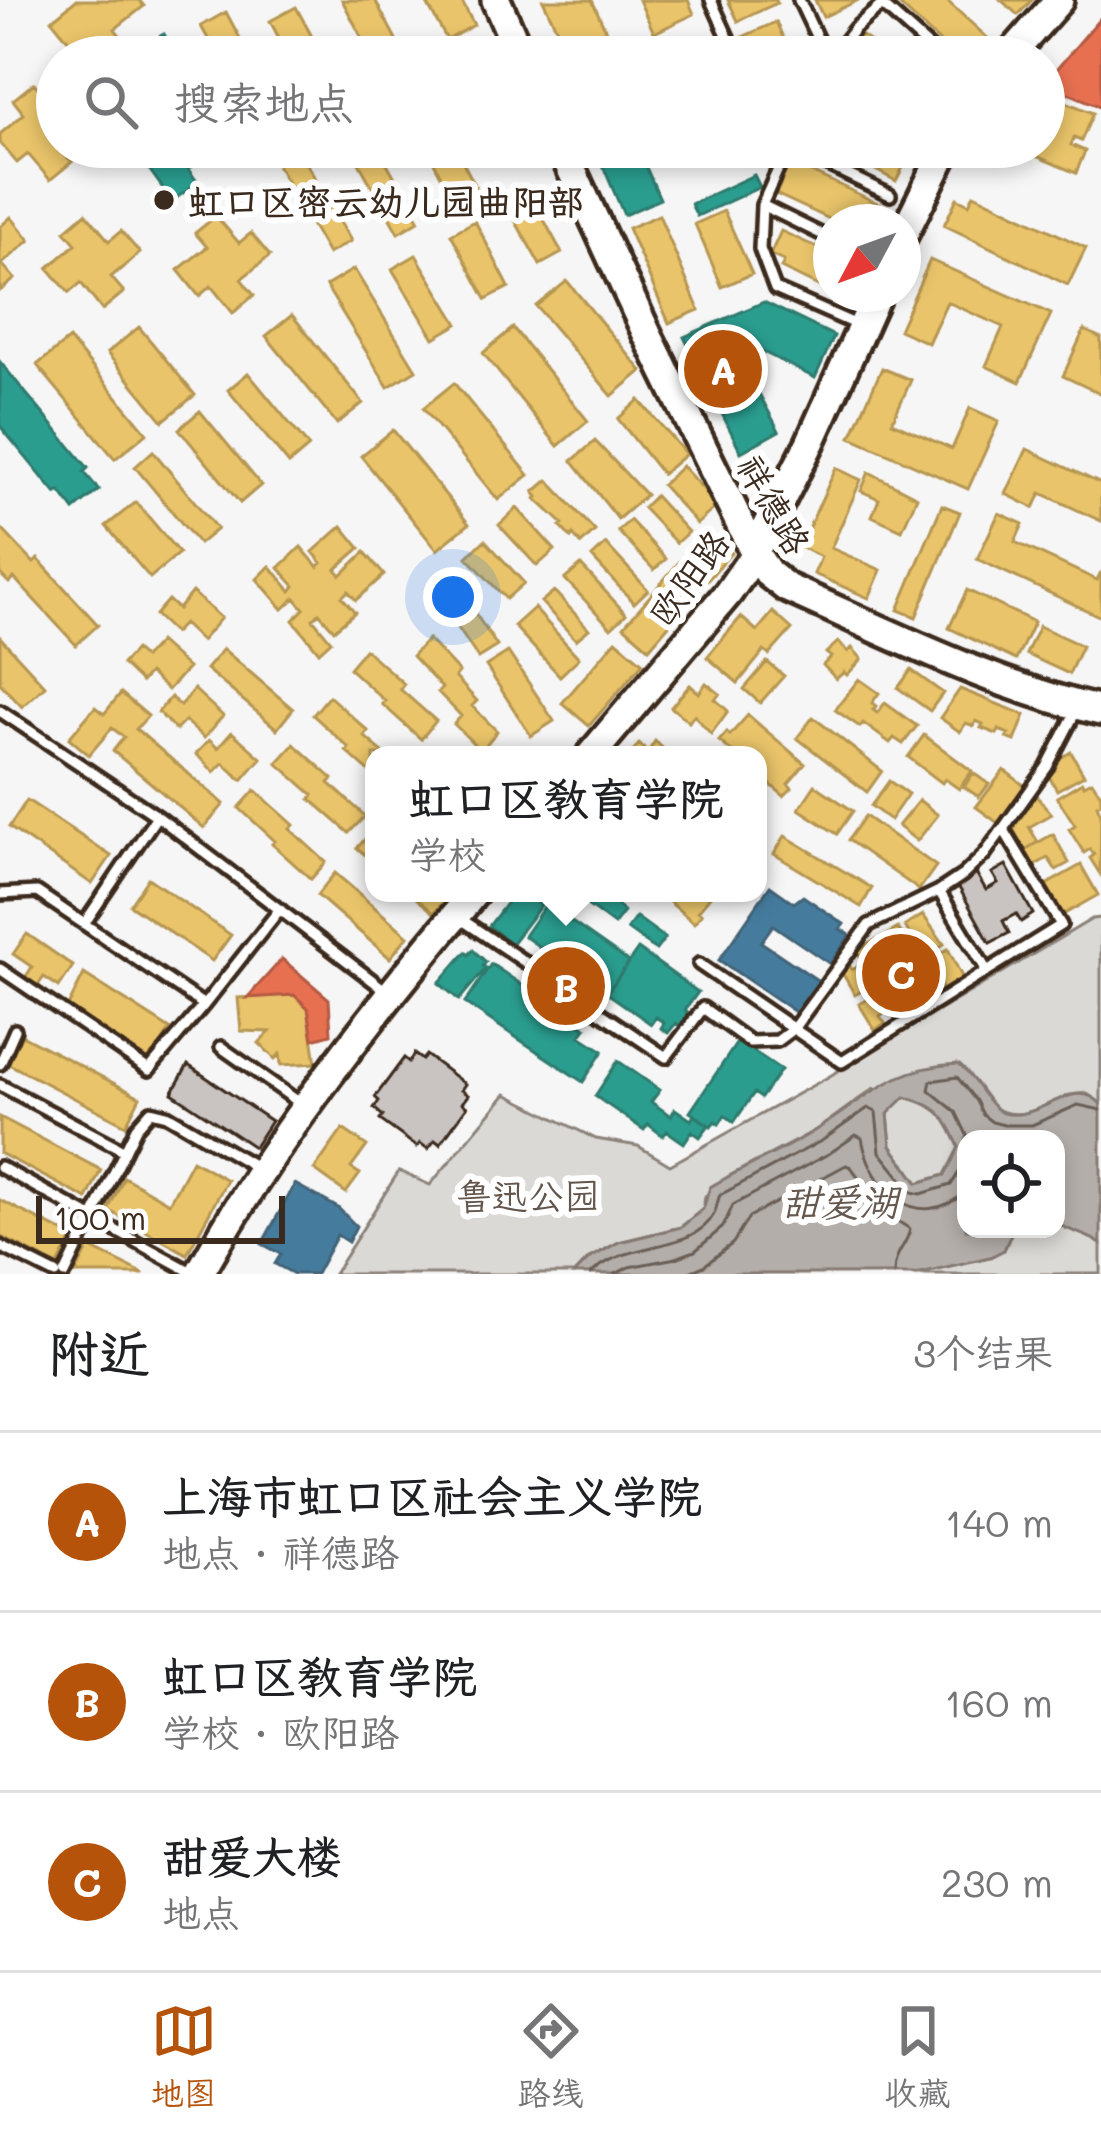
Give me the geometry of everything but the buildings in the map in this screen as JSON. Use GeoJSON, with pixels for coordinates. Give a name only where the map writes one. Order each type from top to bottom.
{"type":"FeatureCollection","features":[{"type":"Feature","properties":{"kind":"street"},"geometry":{"type":"LineString","coordinates":[[496,0],[512,36]]}},
{"type":"Feature","properties":{"kind":"street"},"geometry":{"type":"LineString","coordinates":[[1027,36],[1058,0]]}},
{"type":"Feature","properties":{"kind":"street","name":"祥德路"},"geometry":{"type":"LineString","coordinates":[[571,168],[647,334],[769,574],[787,588],[940,656],[1089,709]]}},
{"type":"Feature","properties":{"kind":"street"},"geometry":{"type":"LineString","coordinates":[[918,204],[936,168]]}},
{"type":"Feature","properties":{"kind":"street","name":"欧阳路"},"geometry":{"type":"LineString","coordinates":[[599,746],[728,593],[754,552],[869,312]]}},
{"type":"Feature","properties":{"kind":"street"},"geometry":{"type":"LineString","coordinates":[[197,1274],[304,1106],[389,993],[465,904]]}},
{"type":"Feature","properties":{"kind":"lane"},"geometry":{"type":"LineString","coordinates":[[711,0],[727,36]]}},
{"type":"Feature","properties":{"kind":"lane"},"geometry":{"type":"LineString","coordinates":[[799,0],[818,36]]}},
{"type":"Feature","properties":{"kind":"lane"},"geometry":{"type":"LineString","coordinates":[[848,36],[882,3],[917,36]]}},
{"type":"Feature","properties":{"kind":"lane"},"geometry":{"type":"LineString","coordinates":[[779,168],[762,205],[760,249],[775,289],[862,327]]}},
{"type":"Feature","properties":{"kind":"lane"},"geometry":{"type":"LineString","coordinates":[[833,168],[890,195]]}},
{"type":"Feature","properties":{"kind":"lane"},"geometry":{"type":"LineString","coordinates":[[762,205],[813,230]]}},
{"type":"Feature","properties":{"kind":"lane"},"geometry":{"type":"LineString","coordinates":[[465,904],[666,1057],[703,1008],[750,1042],[777,1041],[793,1029],[869,925],[939,891],[985,854],[1068,731],[1089,709]]}},
{"type":"Feature","properties":{"kind":"lane"},"geometry":{"type":"LineString","coordinates":[[0,711],[157,816],[389,993]]}},
{"type":"Feature","properties":{"kind":"lane"},"geometry":{"type":"LineString","coordinates":[[84,924],[157,816]]}},
{"type":"Feature","properties":{"kind":"lane"},"geometry":{"type":"LineString","coordinates":[[699,964],[842,1062],[1061,925],[1004,830]]}},
{"type":"Feature","properties":{"kind":"lane"},"geometry":{"type":"LineString","coordinates":[[939,891],[987,971]]}},
{"type":"Feature","properties":{"kind":"lane"},"geometry":{"type":"LineString","coordinates":[[0,894],[37,892],[203,1005]]}},
{"type":"Feature","properties":{"kind":"lane"},"geometry":{"type":"LineString","coordinates":[[0,970],[149,1070],[280,909]]}},
{"type":"Feature","properties":{"kind":"lane"},"geometry":{"type":"LineString","coordinates":[[0,1064],[15,1030]]}},
{"type":"Feature","properties":{"kind":"lane"},"geometry":{"type":"LineString","coordinates":[[221,1047],[304,1106]]}},
{"type":"Feature","properties":{"kind":"lane"},"geometry":{"type":"LineString","coordinates":[[0,1085],[125,1151]]}},
{"type":"Feature","properties":{"kind":"lane"},"geometry":{"type":"LineString","coordinates":[[0,1246],[61,1274],[136,1128],[152,1111],[167,1115],[261,1170]]}},
{"type":"Feature","properties":{"kind":"lane"},"geometry":{"type":"LineString","coordinates":[[0,1167],[197,1274]]}},
{"type":"Feature","properties":{"kind":"green space","name":"鲁迅公园"},"geometry":{"type":"Polygon","coordinates":[[[1101,918],[1101,1104],[1086,1093],[1010,1114],[991,1106],[874,1088],[818,1129],[729,1176],[705,1196],[703,1209],[681,1227],[619,1242],[589,1258],[574,1274],[334,1274],[399,1171],[430,1185],[506,1094],[596,1139],[638,1146],[670,1165],[1092,919],[1101,918]]]}},
{"type":"Feature","properties":{"kind":"green space"},"geometry":{"type":"Polygon","coordinates":[[[905,1097],[934,1108],[945,1119],[957,1140],[957,1153],[945,1175],[918,1183],[891,1146],[888,1113],[905,1097]]]}},
{"type":"Feature","properties":{"kind":"green space"},"geometry":{"type":"Polygon","coordinates":[[[1065,1227],[1101,1244],[1101,1274],[916,1274],[1004,1250],[1009,1238],[1065,1238],[1065,1227]]]}},
{"type":"Feature","properties":{"kind":"water","name":"甜爱湖"},"geometry":{"type":"Polygon","coordinates":[[[958,1064],[1003,1113],[1030,1112],[1079,1094],[1101,1104],[1101,1244],[1065,1227],[1065,1130],[957,1130],[957,1143],[940,1113],[905,1097],[888,1114],[891,1146],[918,1183],[945,1175],[957,1151],[957,1238],[1009,1238],[1004,1250],[916,1274],[574,1274],[619,1242],[681,1227],[703,1209],[710,1187],[915,1071],[958,1064]]]}},
{"type":"Feature","properties":{"kind":"place","name":"虹口区密云幼儿园曲阳部"},"geometry":{"type":"Point","coordinates":[164,200]}},
{"type":"Feature","properties":{"kind":"place","name":"上海市虹口区社会主义学院"},"geometry":{"type":"Point","coordinates":[723,369]}},
{"type":"Feature","properties":{"kind":"place","name":"甜爱大楼"},"geometry":{"type":"Point","coordinates":[901,973]}},
{"type":"Feature","properties":{"kind":"place","name":"虹口区教育学院"},"geometry":{"type":"Point","coordinates":[566,986]}}]}
